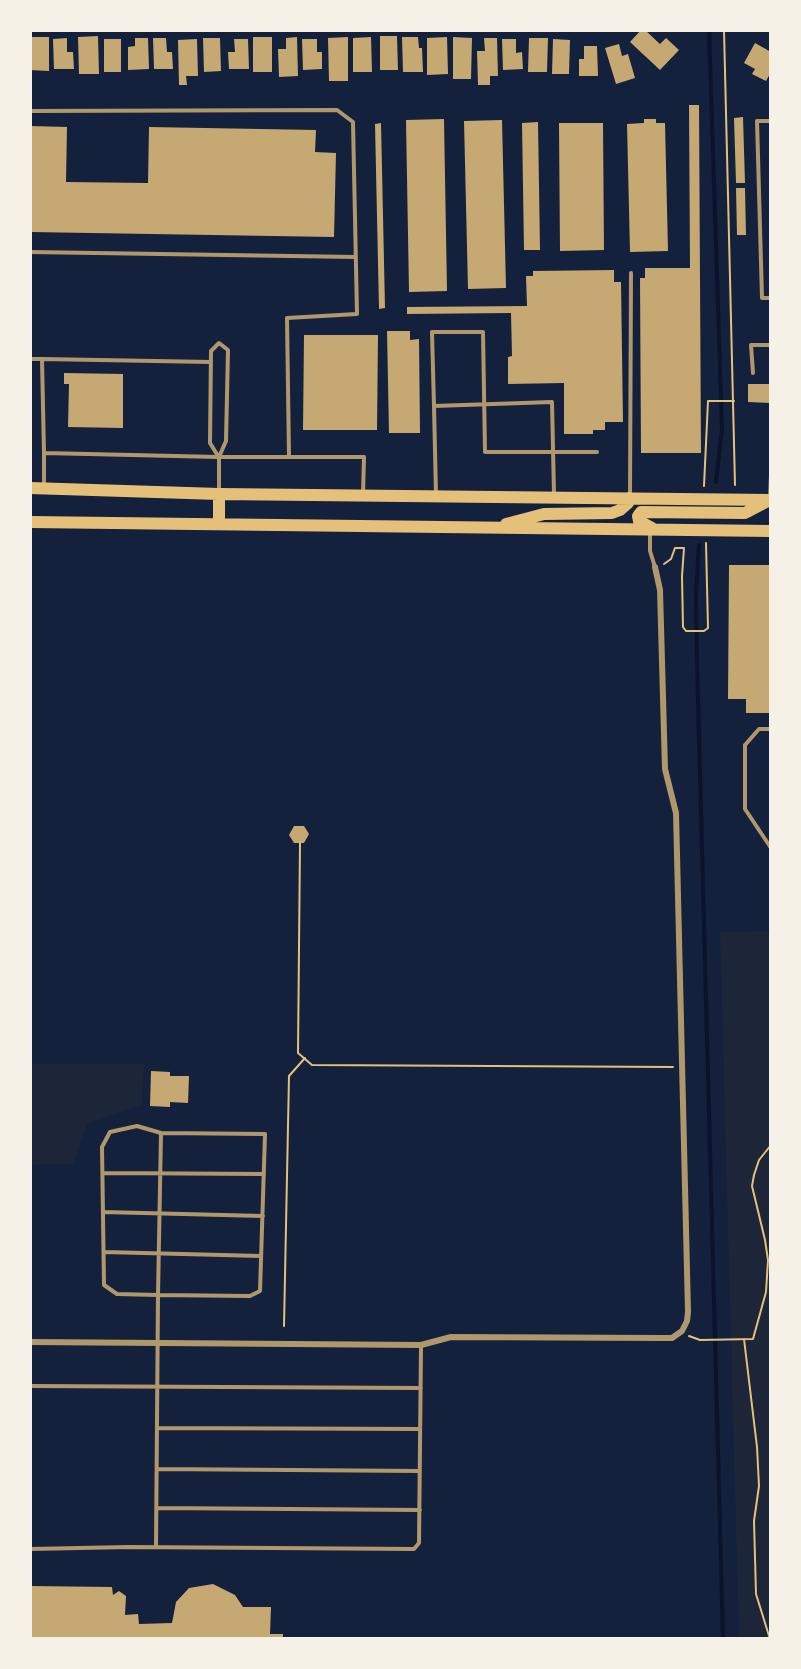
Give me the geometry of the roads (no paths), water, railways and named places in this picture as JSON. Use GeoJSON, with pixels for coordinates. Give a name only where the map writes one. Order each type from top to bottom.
{"type":"FeatureCollection","features":[{"type":"Feature","properties":{"kind":"main road"},"geometry":{"type":"LineString","coordinates":[[30,488],[219,494],[771,500]]}},
{"type":"Feature","properties":{"kind":"main road"},"geometry":{"type":"LineString","coordinates":[[219,494],[219,524]]}},
{"type":"Feature","properties":{"kind":"main road"},"geometry":{"type":"LineString","coordinates":[[490,528],[544,514],[612,513],[628,504],[629,498]]}},
{"type":"Feature","properties":{"kind":"main road"},"geometry":{"type":"LineString","coordinates":[[654,530],[639,521],[638,516],[641,512],[745,513],[771,500]]}},
{"type":"Feature","properties":{"kind":"main road"},"geometry":{"type":"LineString","coordinates":[[30,522],[771,531]]}},
{"type":"Feature","properties":{"kind":"street"},"geometry":{"type":"LineString","coordinates":[[30,1342],[421,1345],[450,1336],[672,1338],[682,1331],[688,1312],[676,813],[665,769],[660,590],[655,567]]}},
{"type":"Feature","properties":{"kind":"lane"},"geometry":{"type":"LineString","coordinates":[[30,111],[337,110],[353,122],[357,314],[287,318],[289,457]]}},
{"type":"Feature","properties":{"kind":"lane"},"geometry":{"type":"LineString","coordinates":[[771,121],[756,122],[762,298],[771,298]]}},
{"type":"Feature","properties":{"kind":"lane"},"geometry":{"type":"LineString","coordinates":[[30,252],[356,257]]}},
{"type":"Feature","properties":{"kind":"lane"},"geometry":{"type":"LineString","coordinates":[[629,498],[632,483],[629,448],[631,273]]}},
{"type":"Feature","properties":{"kind":"lane"},"geometry":{"type":"LineString","coordinates":[[436,496],[432,332],[483,332],[485,452],[597,452]]}},
{"type":"Feature","properties":{"kind":"lane"},"geometry":{"type":"LineString","coordinates":[[219,457],[210,443],[211,351],[219,343],[228,350],[226,441],[219,457],[219,494]]}},
{"type":"Feature","properties":{"kind":"lane"},"geometry":{"type":"LineString","coordinates":[[753,373],[751,345],[771,345]]}},
{"type":"Feature","properties":{"kind":"lane"},"geometry":{"type":"LineString","coordinates":[[30,358],[211,362]]}},
{"type":"Feature","properties":{"kind":"lane"},"geometry":{"type":"LineString","coordinates":[[42,359],[44,488]]}},
{"type":"Feature","properties":{"kind":"lane"},"geometry":{"type":"LineString","coordinates":[[434,406],[552,402],[554,498]]}},
{"type":"Feature","properties":{"kind":"lane"},"geometry":{"type":"LineString","coordinates":[[44,453],[219,457],[364,457],[363,496]]}},
{"type":"Feature","properties":{"kind":"lane"},"geometry":{"type":"LineString","coordinates":[[771,475],[771,500]]}},
{"type":"Feature","properties":{"kind":"lane"},"geometry":{"type":"LineString","coordinates":[[654,530],[650,551],[655,567]]}},
{"type":"Feature","properties":{"kind":"lane"},"geometry":{"type":"LineString","coordinates":[[771,729],[759,729],[745,745],[745,809],[771,848]]}},
{"type":"Feature","properties":{"kind":"lane"},"geometry":{"type":"LineString","coordinates":[[137,1126],[160,1133],[265,1134],[260,1290],[250,1296],[117,1294],[104,1285],[102,1147],[110,1132],[137,1126]]}},
{"type":"Feature","properties":{"kind":"lane"},"geometry":{"type":"LineString","coordinates":[[156,1547],[160,1133]]}},
{"type":"Feature","properties":{"kind":"lane"},"geometry":{"type":"LineString","coordinates":[[103,1173],[264,1174]]}},
{"type":"Feature","properties":{"kind":"lane"},"geometry":{"type":"LineString","coordinates":[[103,1212],[263,1216]]}},
{"type":"Feature","properties":{"kind":"lane"},"geometry":{"type":"LineString","coordinates":[[104,1252],[261,1256]]}},
{"type":"Feature","properties":{"kind":"lane"},"geometry":{"type":"LineString","coordinates":[[30,1549],[156,1547],[414,1549],[419,1543],[421,1345]]}},
{"type":"Feature","properties":{"kind":"lane"},"geometry":{"type":"LineString","coordinates":[[30,1386],[421,1388]]}},
{"type":"Feature","properties":{"kind":"lane"},"geometry":{"type":"LineString","coordinates":[[157,1428],[420,1429]]}},
{"type":"Feature","properties":{"kind":"lane"},"geometry":{"type":"LineString","coordinates":[[157,1469],[420,1471]]}},
{"type":"Feature","properties":{"kind":"lane"},"geometry":{"type":"LineString","coordinates":[[157,1508],[420,1510]]}},
{"type":"Feature","properties":{"kind":"waterway"},"geometry":{"type":"LineString","coordinates":[[709,30],[722,429],[716,482]]}},
{"type":"Feature","properties":{"kind":"waterway"},"geometry":{"type":"LineString","coordinates":[[699,545],[696,594],[697,662],[723,1639]]}}]}
